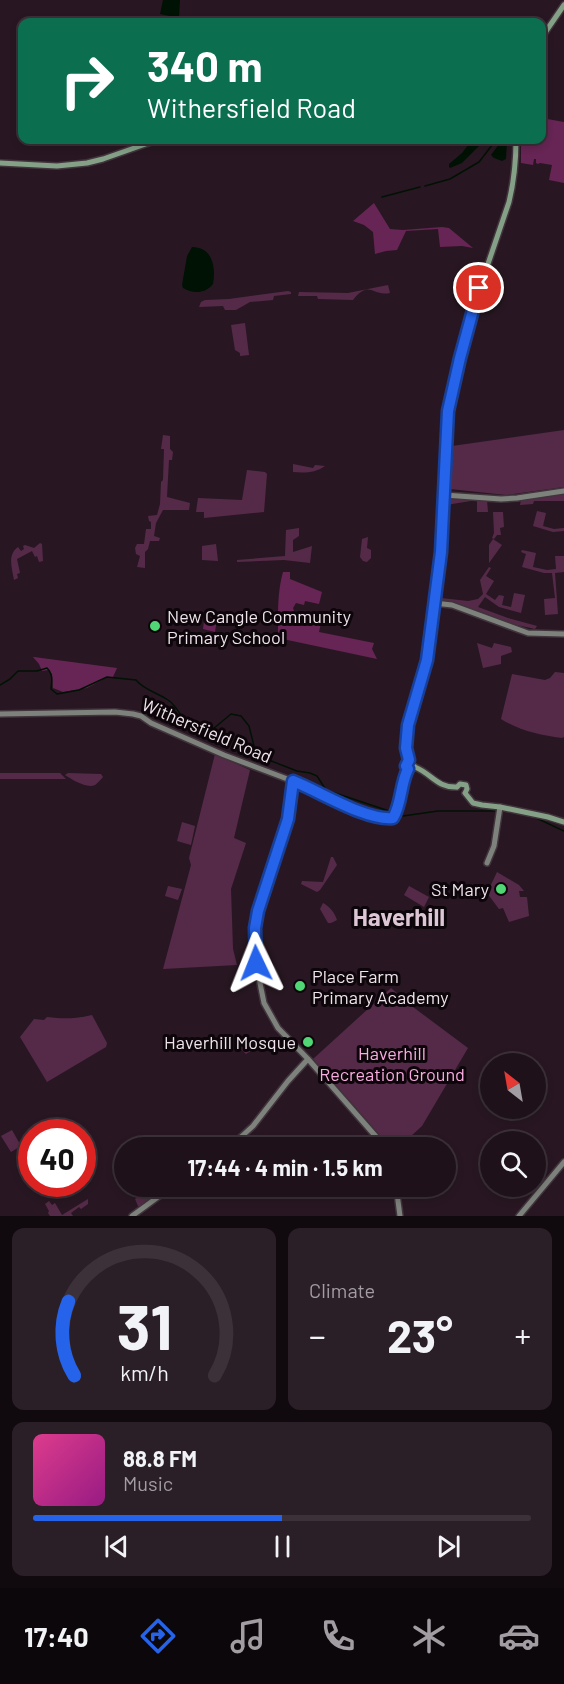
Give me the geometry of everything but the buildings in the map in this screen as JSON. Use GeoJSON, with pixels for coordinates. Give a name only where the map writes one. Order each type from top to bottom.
{"type":"FeatureCollection","features":[{"type":"Feature","properties":{"kind":"main road"},"geometry":{"type":"LineString","coordinates":[[546,31],[564,5]]}},
{"type":"Feature","properties":{"kind":"main road"},"geometry":{"type":"LineString","coordinates":[[0,162],[57,166],[87,163],[146,144]]}},
{"type":"Feature","properties":{"kind":"main road"},"geometry":{"type":"LineString","coordinates":[[416,767],[412,770],[408,769],[406,764],[409,760],[406,748],[408,725],[427,660],[441,552],[448,411],[473,308],[509,202],[516,163],[516,144]]}},
{"type":"Feature","properties":{"kind":"main road"},"geometry":{"type":"LineString","coordinates":[[409,760],[414,761],[416,767],[443,786],[457,788],[460,784],[464,784],[467,788],[465,793],[473,802],[482,806],[548,817],[564,822]]}},
{"type":"Feature","properties":{"kind":"street"},"geometry":{"type":"LineString","coordinates":[[444,495],[501,499],[564,491]]}},
{"type":"Feature","properties":{"kind":"street"},"geometry":{"type":"LineString","coordinates":[[434,603],[452,605],[528,633],[564,634]]}},
{"type":"Feature","properties":{"kind":"street","name":"Withersfield Road"},"geometry":{"type":"LineString","coordinates":[[0,714],[116,712],[133,714],[224,755],[296,782],[364,813],[387,819],[393,818],[396,812],[403,778],[408,769]]}},
{"type":"Feature","properties":{"kind":"street"},"geometry":{"type":"LineString","coordinates":[[296,782],[282,841],[258,911],[255,928],[255,953],[264,1003],[278,1028],[377,1137]]}},
{"type":"Feature","properties":{"kind":"street"},"geometry":{"type":"LineString","coordinates":[[487,863],[494,846],[500,808]]}},
{"type":"Feature","properties":{"kind":"street"},"geometry":{"type":"LineString","coordinates":[[241,1137],[253,1126],[308,1059]]}},
{"type":"Feature","properties":{"kind":"street"},"geometry":{"type":"LineString","coordinates":[[519,1216],[564,1162]]}},
{"type":"Feature","properties":{"kind":"street"},"geometry":{"type":"LineString","coordinates":[[132,1216],[158,1197]]}},
{"type":"Feature","properties":{"kind":"street"},"geometry":{"type":"LineString","coordinates":[[397,1197],[400,1216]]}},
{"type":"Feature","properties":{"kind":"green space"},"geometry":{"type":"Polygon","coordinates":[[[388,285],[390,293],[367,290],[353,300],[298,296],[299,292],[348,293],[388,285]]]}},
{"type":"Feature","properties":{"kind":"green space"},"geometry":{"type":"Polygon","coordinates":[[[288,291],[291,294],[274,296],[273,300],[250,302],[236,310],[225,310],[223,306],[199,307],[205,300],[288,291]]]}},
{"type":"Feature","properties":{"kind":"green space"},"geometry":{"type":"Polygon","coordinates":[[[245,323],[249,355],[240,356],[240,353],[235,350],[231,325],[245,323]]]}},
{"type":"Feature","properties":{"kind":"green space"},"geometry":{"type":"Polygon","coordinates":[[[564,430],[564,487],[506,495],[450,489],[452,446],[564,430]]]}},
{"type":"Feature","properties":{"kind":"green space"},"geometry":{"type":"Polygon","coordinates":[[[163,435],[170,436],[170,449],[173,452],[172,460],[169,460],[167,497],[190,503],[189,510],[163,510],[156,523],[154,536],[160,538],[159,541],[150,541],[145,552],[145,568],[137,567],[140,556],[136,554],[135,548],[137,544],[144,544],[146,529],[151,529],[148,516],[157,515],[160,504],[163,480],[164,449],[161,449],[163,435]]]}},
{"type":"Feature","properties":{"kind":"green space"},"geometry":{"type":"Polygon","coordinates":[[[293,464],[313,468],[315,465],[325,466],[314,471],[293,472],[293,464]]]}},
{"type":"Feature","properties":{"kind":"green space"},"geometry":{"type":"Polygon","coordinates":[[[247,470],[267,474],[264,512],[204,518],[204,512],[196,512],[198,498],[242,500],[247,470]]]}},
{"type":"Feature","properties":{"kind":"green space"},"geometry":{"type":"Polygon","coordinates":[[[564,492],[564,501],[534,501],[533,504],[520,505],[521,500],[564,492]]]}},
{"type":"Feature","properties":{"kind":"green space"},"geometry":{"type":"Polygon","coordinates":[[[452,497],[487,500],[488,512],[477,512],[477,500],[446,505],[448,499],[452,497]]]}},
{"type":"Feature","properties":{"kind":"green space"},"geometry":{"type":"Polygon","coordinates":[[[537,511],[546,513],[543,526],[554,529],[564,528],[564,531],[553,532],[533,526],[537,511]]]}},
{"type":"Feature","properties":{"kind":"green space"},"geometry":{"type":"Polygon","coordinates":[[[493,512],[503,512],[504,527],[500,528],[501,535],[497,535],[494,539],[492,538],[494,533],[493,512]]]}},
{"type":"Feature","properties":{"kind":"green space"},"geometry":{"type":"Polygon","coordinates":[[[299,528],[299,536],[293,540],[293,552],[312,546],[310,563],[284,560],[237,562],[237,560],[285,556],[286,530],[299,528]]]}},
{"type":"Feature","properties":{"kind":"green space"},"geometry":{"type":"Polygon","coordinates":[[[368,537],[367,548],[371,550],[371,558],[367,562],[360,557],[362,539],[368,537]]]}},
{"type":"Feature","properties":{"kind":"green space"},"geometry":{"type":"Polygon","coordinates":[[[493,539],[502,545],[489,563],[489,545],[493,539]]]}},
{"type":"Feature","properties":{"kind":"green space"},"geometry":{"type":"Polygon","coordinates":[[[42,544],[43,561],[39,562],[32,551],[17,559],[20,573],[14,580],[12,554],[18,547],[21,551],[25,545],[34,548],[42,544]]]}},
{"type":"Feature","properties":{"kind":"green space"},"geometry":{"type":"Polygon","coordinates":[[[216,544],[218,561],[202,560],[202,546],[216,544]]]}},
{"type":"Feature","properties":{"kind":"green space"},"geometry":{"type":"Polygon","coordinates":[[[522,550],[536,553],[533,567],[547,570],[556,569],[555,556],[564,556],[564,572],[555,573],[558,614],[545,615],[544,599],[555,598],[552,573],[522,567],[526,554],[521,552],[522,550]]]}},
{"type":"Feature","properties":{"kind":"green space"},"geometry":{"type":"Polygon","coordinates":[[[489,567],[491,568],[486,576],[494,581],[486,594],[495,600],[499,595],[504,596],[502,605],[511,607],[514,593],[525,595],[521,613],[499,607],[485,597],[478,607],[537,626],[535,629],[508,623],[461,605],[442,601],[441,598],[468,601],[478,599],[483,594],[480,580],[489,567]]]}},
{"type":"Feature","properties":{"kind":"green space"},"geometry":{"type":"Polygon","coordinates":[[[477,643],[492,648],[494,643],[511,647],[512,652],[501,656],[501,664],[483,668],[477,643]]]}},
{"type":"Feature","properties":{"kind":"green space"},"geometry":{"type":"Polygon","coordinates":[[[555,672],[564,673],[564,737],[530,732],[501,719],[512,674],[545,680],[555,672]]]}},
{"type":"Feature","properties":{"kind":"green space"},"geometry":{"type":"Polygon","coordinates":[[[215,754],[250,770],[234,838],[246,843],[231,889],[233,949],[237,965],[163,969],[191,865],[189,858],[215,754]]]}},
{"type":"Feature","properties":{"kind":"green space"},"geometry":{"type":"Polygon","coordinates":[[[0,773],[60,773],[66,779],[0,779],[0,773]]]}},
{"type":"Feature","properties":{"kind":"green space"},"geometry":{"type":"Polygon","coordinates":[[[68,773],[101,774],[103,777],[95,785],[88,786],[65,775],[68,773]]]}},
{"type":"Feature","properties":{"kind":"green space"},"geometry":{"type":"Polygon","coordinates":[[[182,822],[195,826],[191,845],[177,841],[182,822]]]}},
{"type":"Feature","properties":{"kind":"green space"},"geometry":{"type":"Polygon","coordinates":[[[331,857],[337,865],[320,890],[317,892],[301,884],[302,881],[323,882],[331,857]]]}},
{"type":"Feature","properties":{"kind":"green space"},"geometry":{"type":"Polygon","coordinates":[[[497,872],[519,885],[524,891],[519,891],[520,897],[527,897],[529,916],[509,922],[503,908],[499,909],[487,893],[497,872]]]}},
{"type":"Feature","properties":{"kind":"green space"},"geometry":{"type":"Polygon","coordinates":[[[168,886],[182,889],[178,900],[165,896],[168,886]]]}},
{"type":"Feature","properties":{"kind":"green space"},"geometry":{"type":"Polygon","coordinates":[[[409,886],[429,897],[424,907],[404,895],[409,886]]]}},
{"type":"Feature","properties":{"kind":"green space"},"geometry":{"type":"Polygon","coordinates":[[[323,903],[332,910],[337,920],[328,923],[320,909],[323,903]]]}},
{"type":"Feature","properties":{"kind":"green space","name":"Haverhill Recreation Ground"},"geometry":{"type":"Polygon","coordinates":[[[391,988],[468,1048],[422,1126],[410,1137],[381,1137],[313,1059],[391,988]]]}},
{"type":"Feature","properties":{"kind":"green space"},"geometry":{"type":"Polygon","coordinates":[[[92,1015],[107,1043],[106,1047],[47,1082],[20,1037],[34,1019],[75,1018],[92,1015]]]}},
{"type":"Feature","properties":{"kind":"green space"},"geometry":{"type":"Polygon","coordinates":[[[234,1043],[263,1043],[246,1054],[234,1043]]]}},
{"type":"Feature","properties":{"kind":"green space"},"geometry":{"type":"Polygon","coordinates":[[[12,1130],[18,1141],[18,1148],[11,1152],[1,1136],[12,1130]]]}},
{"type":"Feature","properties":{"kind":"green space"},"geometry":{"type":"Polygon","coordinates":[[[138,1197],[153,1197],[140,1206],[135,1199],[138,1197]]]}},
{"type":"Feature","properties":{"kind":"green space"},"geometry":{"type":"Polygon","coordinates":[[[88,1199],[88,1204],[71,1213],[73,1216],[50,1216],[45,1204],[49,1201],[52,1205],[55,1203],[62,1215],[88,1199]]]}},
{"type":"Feature","properties":{"kind":"shaded area"},"geometry":{"type":"Polygon","coordinates":[[[163,0],[180,0],[179,18],[160,14],[163,0]]]}},
{"type":"Feature","properties":{"kind":"shaded area"},"geometry":{"type":"Polygon","coordinates":[[[546,119],[564,122],[564,183],[549,180],[552,165],[538,164],[536,159],[533,165],[521,163],[521,144],[546,144],[546,119]]]}},
{"type":"Feature","properties":{"kind":"shaded area"},"geometry":{"type":"Polygon","coordinates":[[[469,144],[481,144],[462,163],[450,168],[449,164],[469,144]]]}},
{"type":"Feature","properties":{"kind":"shaded area"},"geometry":{"type":"Polygon","coordinates":[[[499,144],[507,144],[506,159],[502,161],[491,155],[499,144]]]}},
{"type":"Feature","properties":{"kind":"shaded area"},"geometry":{"type":"Polygon","coordinates":[[[374,203],[390,229],[449,228],[473,248],[440,247],[438,229],[406,231],[397,250],[375,254],[373,232],[353,221],[374,203]]]}},
{"type":"Feature","properties":{"kind":"shaded area"},"geometry":{"type":"Polygon","coordinates":[[[192,247],[209,254],[214,271],[213,284],[199,292],[187,290],[182,285],[187,256],[192,247]]]}},
{"type":"Feature","properties":{"kind":"shaded area"},"geometry":{"type":"Polygon","coordinates":[[[283,572],[290,572],[290,579],[322,592],[319,604],[305,601],[304,605],[296,603],[293,608],[296,617],[321,623],[319,632],[374,643],[372,649],[377,659],[278,638],[279,596],[283,572]]]}},
{"type":"Feature","properties":{"kind":"shaded area"},"geometry":{"type":"Polygon","coordinates":[[[205,613],[218,613],[215,632],[203,629],[205,613]]]}},
{"type":"Feature","properties":{"kind":"shaded area"},"geometry":{"type":"Polygon","coordinates":[[[33,657],[117,668],[113,677],[106,678],[87,688],[63,692],[53,688],[52,674],[48,670],[42,671],[33,657]]]}},
{"type":"Feature","properties":{"kind":"waterway"},"geometry":{"type":"LineString","coordinates":[[425,186],[450,179],[479,162],[493,144]]}},
{"type":"Feature","properties":{"kind":"waterway"},"geometry":{"type":"LineString","coordinates":[[382,197],[420,187]]}},
{"type":"Feature","properties":{"kind":"waterway"},"geometry":{"type":"LineString","coordinates":[[0,685],[18,671],[37,671],[47,668],[52,680],[51,689],[57,694],[79,690],[107,677],[136,680],[172,703],[194,728],[213,729],[231,714],[241,716],[249,726],[255,750],[261,757],[317,776],[326,790],[389,811]]}},
{"type":"Feature","properties":{"kind":"waterway"},"geometry":{"type":"LineString","coordinates":[[403,816],[438,811],[498,811]]}},
{"type":"Feature","properties":{"kind":"waterway"},"geometry":{"type":"LineString","coordinates":[[532,816],[564,831]]}},
{"type":"Feature","properties":{"kind":"place","name":"New Cangle Community Primary School"},"geometry":{"type":"Point","coordinates":[155,626]}},
{"type":"Feature","properties":{"kind":"place","name":"St Mary"},"geometry":{"type":"Point","coordinates":[501,889]}},
{"type":"Feature","properties":{"kind":"place","name":"Place Farm Primary Academy"},"geometry":{"type":"Point","coordinates":[300,986]}},
{"type":"Feature","properties":{"kind":"place","name":"Haverhill Mosque"},"geometry":{"type":"Point","coordinates":[308,1042]}},
{"type":"Feature","properties":{"kind":"district","name":"Haverhill"},"geometry":{"type":"Point","coordinates":[399,916]}},
{"type":"Feature","properties":{"kind":"route"},"geometry":{"type":"LineString","coordinates":[[256,963],[255,928],[258,911],[288,819],[293,781],[364,813],[387,819],[393,818],[396,812],[403,778],[408,769],[406,766],[409,760],[406,748],[408,725],[427,660],[431,630],[441,552],[448,411],[479,288]]}}]}
